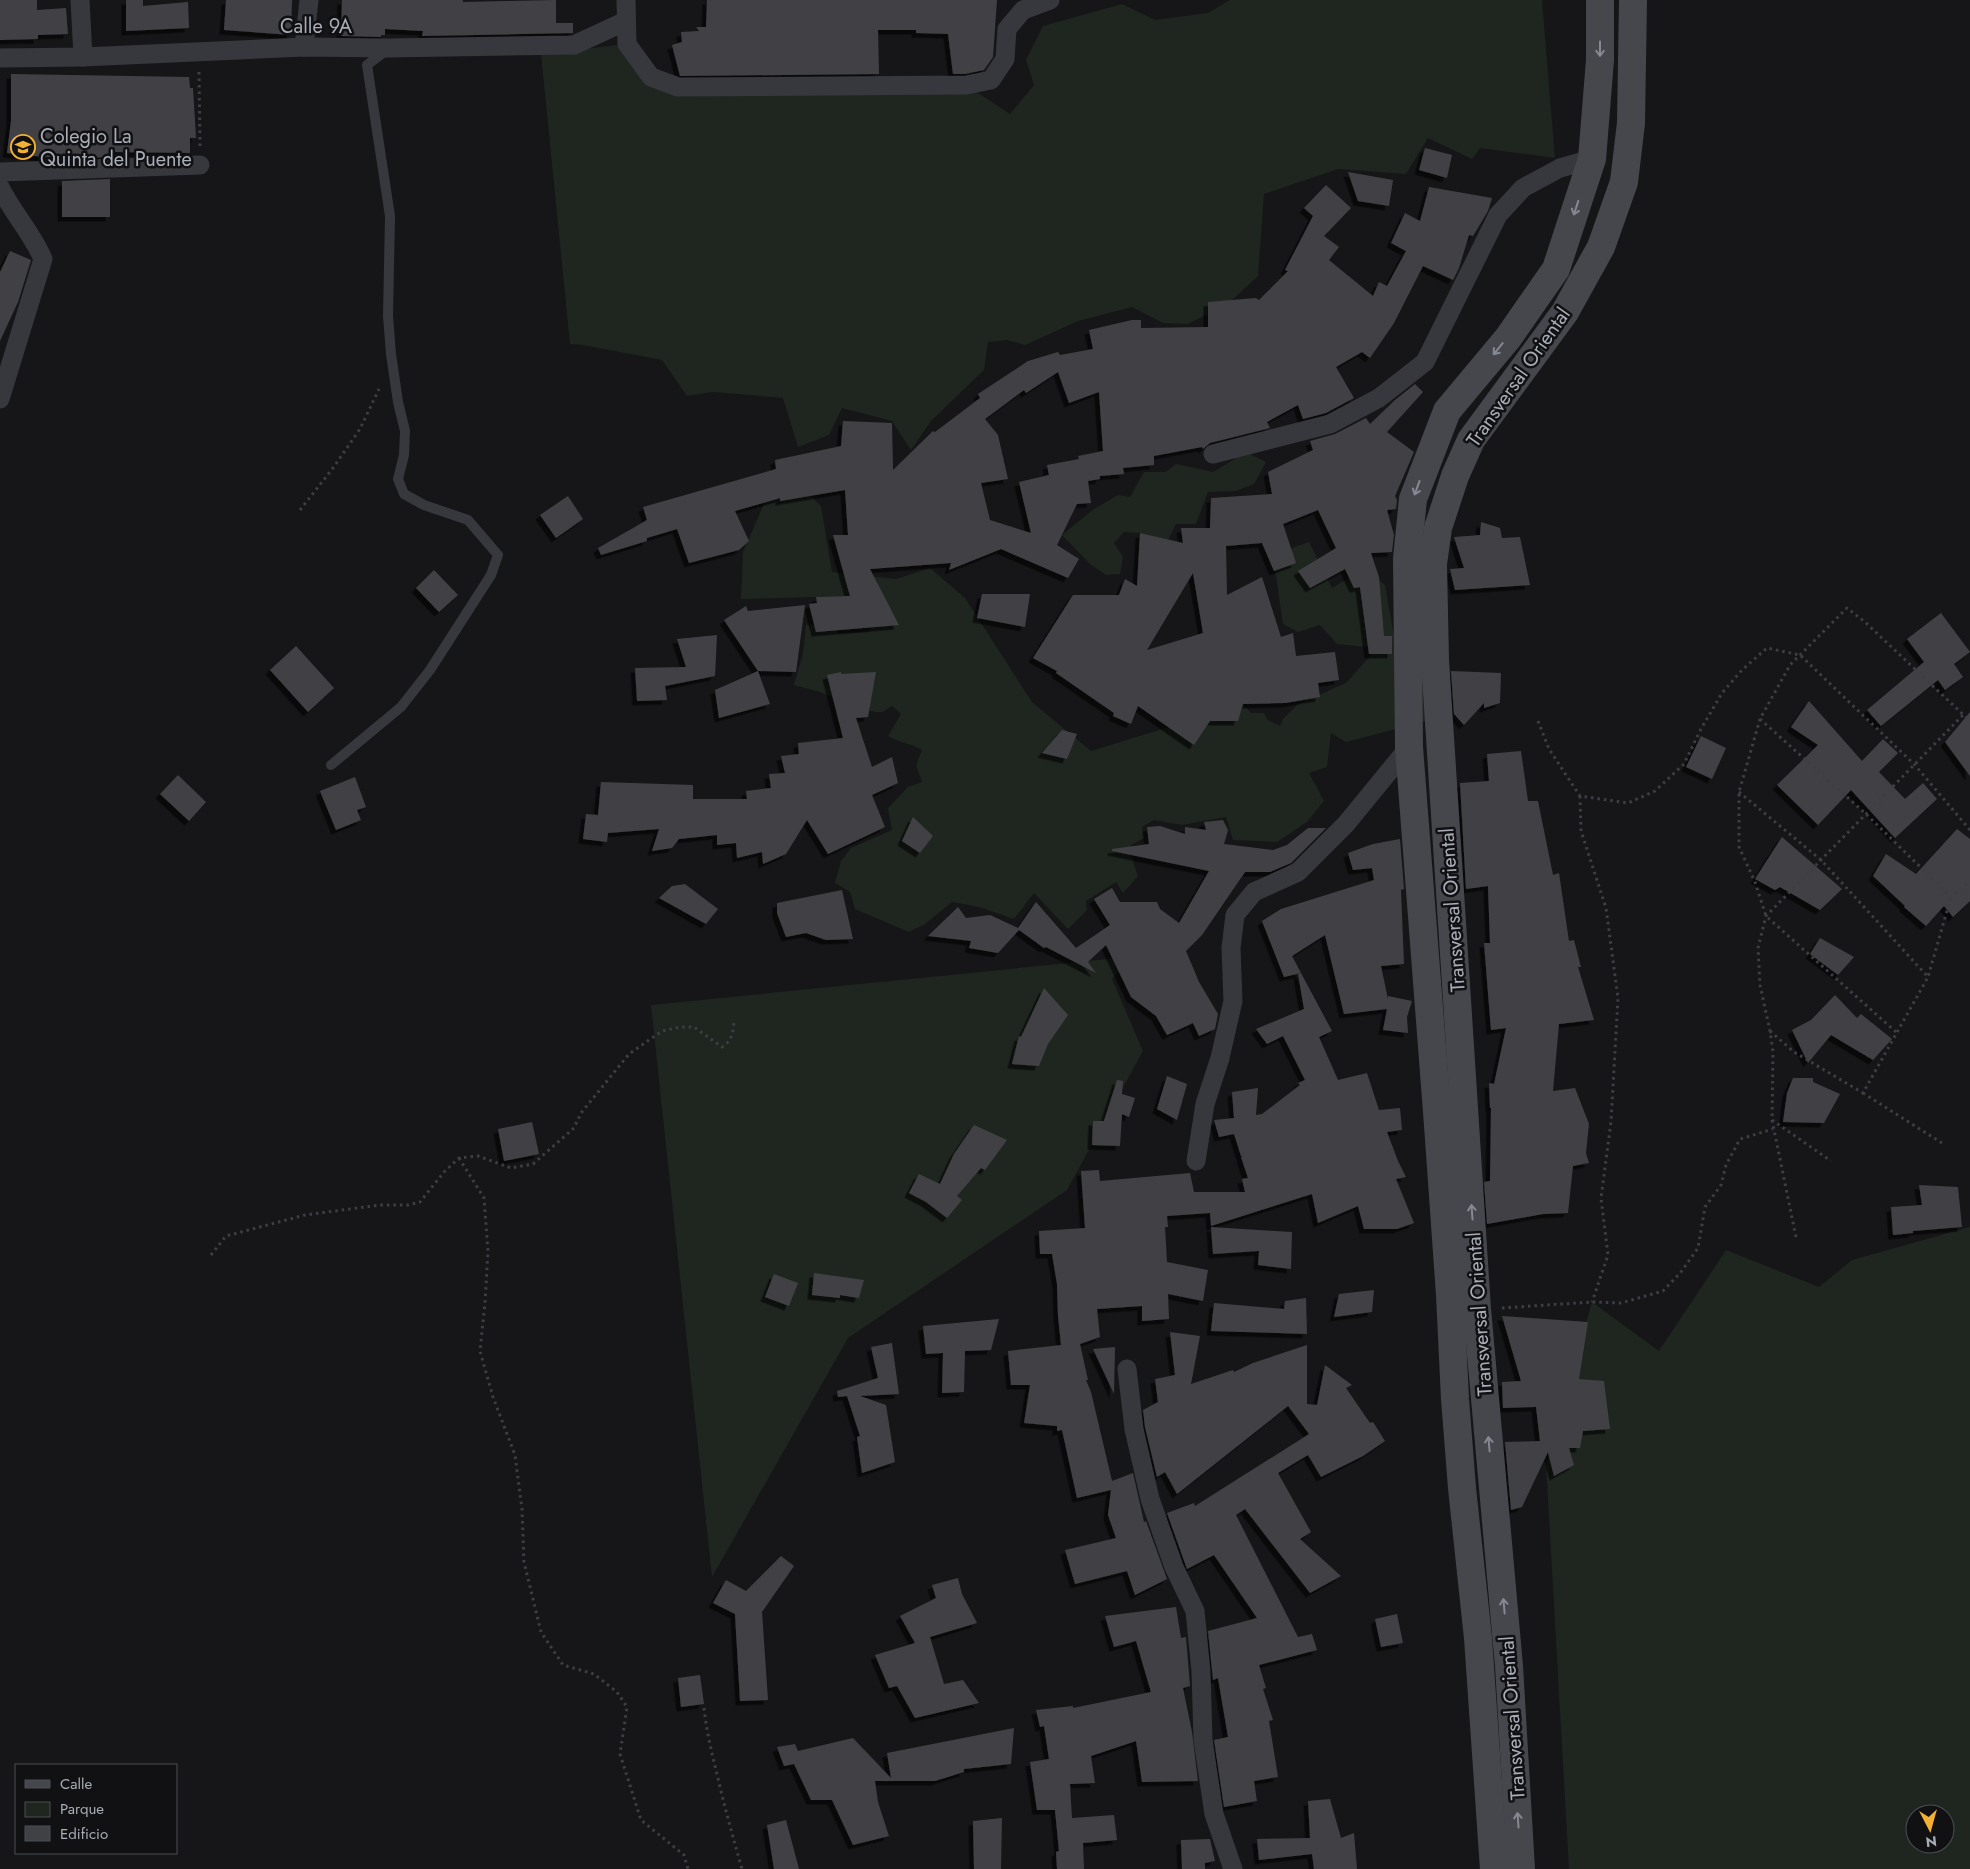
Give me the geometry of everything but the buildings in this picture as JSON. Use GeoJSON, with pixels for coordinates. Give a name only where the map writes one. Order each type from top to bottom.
{"type":"FeatureCollection","features":[{"type":"Feature","properties":{"kind":"main road","name":"Transversal Oriental"},"geometry":{"type":"LineString","coordinates":[[1494,1869],[1478,1638],[1459,1458],[1450,1295],[1409,747],[1406,559],[1413,499],[1447,411],[1508,338],[1556,269],[1592,158],[1600,60],[1600,0]]}},
{"type":"Feature","properties":{"kind":"main road","name":"Transversal Oriental"},"geometry":{"type":"LineString","coordinates":[[1521,1869],[1509,1666],[1477,1301],[1435,660],[1433,564],[1438,528],[1455,476],[1471,440],[1565,312],[1601,247],[1624,182],[1631,123],[1633,0]]}},
{"type":"Feature","properties":{"kind":"main road"},"geometry":{"type":"LineString","coordinates":[[1450,1295],[1477,1301]]}},
{"type":"Feature","properties":{"kind":"street"},"geometry":{"type":"LineString","coordinates":[[80,0],[84,57]]}},
{"type":"Feature","properties":{"kind":"street"},"geometry":{"type":"LineString","coordinates":[[304,47],[309,0]]}},
{"type":"Feature","properties":{"kind":"street"},"geometry":{"type":"LineString","coordinates":[[626,0],[626,44],[651,76],[678,87],[966,85],[991,80],[1005,59],[1007,29],[1023,10],[1050,0]]}},
{"type":"Feature","properties":{"kind":"street","name":"Calle 9A"},"geometry":{"type":"LineString","coordinates":[[0,58],[84,57],[304,47],[388,48],[574,45],[626,21]]}},
{"type":"Feature","properties":{"kind":"street"},"geometry":{"type":"LineString","coordinates":[[1213,454],[1330,424],[1379,398],[1425,362],[1498,215],[1523,188],[1560,168],[1592,158]]}},
{"type":"Feature","properties":{"kind":"street"},"geometry":{"type":"LineString","coordinates":[[0,172],[200,165]]}},
{"type":"Feature","properties":{"kind":"street"},"geometry":{"type":"LineString","coordinates":[[0,187],[9,205],[34,239],[43,259],[0,399]]}},
{"type":"Feature","properties":{"kind":"street"},"geometry":{"type":"LineString","coordinates":[[1196,1161],[1205,1104],[1220,1058],[1233,1002],[1231,948],[1235,915],[1254,892],[1298,872],[1346,824],[1409,747]]}},
{"type":"Feature","properties":{"kind":"street"},"geometry":{"type":"LineString","coordinates":[[1127,1369],[1134,1429],[1150,1499],[1174,1567],[1195,1611],[1201,1671],[1203,1740],[1214,1814],[1233,1869]]}},
{"type":"Feature","properties":{"kind":"lane"},"geometry":{"type":"LineString","coordinates":[[331,765],[401,707],[430,670],[491,575],[498,555],[468,520],[424,505],[404,494],[398,479],[404,455],[406,431],[398,402],[388,316],[390,216],[367,65],[388,48]]}},
{"type":"Feature","properties":{"kind":"path"},"geometry":{"type":"LineString","coordinates":[[199,52],[200,165]]}},
{"type":"Feature","properties":{"kind":"path"},"geometry":{"type":"LineString","coordinates":[[300,510],[334,468],[360,429],[380,388]]}},
{"type":"Feature","properties":{"kind":"path"},"geometry":{"type":"LineString","coordinates":[[1896,1032],[1766,916],[1755,882],[1739,847],[1739,792],[1760,719],[1790,665],[1847,608],[1865,622],[1970,721]]}},
{"type":"Feature","properties":{"kind":"path"},"geometry":{"type":"LineString","coordinates":[[1580,796],[1628,803],[1655,791],[1684,764],[1701,729],[1722,694],[1742,670],[1767,648],[1800,655],[1914,764],[1970,830]]}},
{"type":"Feature","properties":{"kind":"path"},"geometry":{"type":"LineString","coordinates":[[1796,1237],[1772,1120],[1773,1052],[1760,985],[1758,948],[1766,916],[1964,714]]}},
{"type":"Feature","properties":{"kind":"path"},"geometry":{"type":"LineString","coordinates":[[1760,719],[1866,814],[1951,897]]}},
{"type":"Feature","properties":{"kind":"path"},"geometry":{"type":"LineString","coordinates":[[1538,720],[1549,749],[1580,796],[1581,831],[1606,908],[1618,998],[1611,1122],[1601,1198],[1608,1255],[1592,1302]]}},
{"type":"Feature","properties":{"kind":"path"},"geometry":{"type":"LineString","coordinates":[[1739,792],[1821,860],[1928,977]]}},
{"type":"Feature","properties":{"kind":"path"},"geometry":{"type":"LineString","coordinates":[[1863,1093],[1928,977],[1951,897],[1970,881]]}},
{"type":"Feature","properties":{"kind":"path"},"geometry":{"type":"LineString","coordinates":[[211,1255],[226,1236],[305,1215],[380,1204],[408,1205],[420,1202],[444,1172],[459,1158],[478,1156],[511,1168],[533,1164],[574,1128],[581,1113],[629,1054],[662,1031],[680,1027],[694,1027],[722,1047],[727,1045],[734,1029],[734,1019]]}},
{"type":"Feature","properties":{"kind":"path"},"geometry":{"type":"LineString","coordinates":[[1770,1030],[1794,1052],[1945,1145]]}},
{"type":"Feature","properties":{"kind":"path"},"geometry":{"type":"LineString","coordinates":[[1772,1120],[1831,1161]]}},
{"type":"Feature","properties":{"kind":"path"},"geometry":{"type":"LineString","coordinates":[[1477,1301],[1621,1303],[1664,1291],[1681,1272],[1698,1248],[1705,1206],[1721,1185],[1726,1165],[1740,1139],[1773,1129]]}},
{"type":"Feature","properties":{"kind":"path"},"geometry":{"type":"LineString","coordinates":[[459,1158],[484,1198],[488,1251],[480,1351],[493,1397],[515,1455],[522,1509],[524,1562],[541,1632],[563,1664],[594,1674],[617,1692],[627,1707],[620,1754],[641,1820],[684,1855],[688,1869]]}},
{"type":"Feature","properties":{"kind":"path"},"geometry":{"type":"LineString","coordinates":[[704,1708],[706,1732],[728,1822],[742,1869]]}},
{"type":"Feature","properties":{"kind":"green space"},"geometry":{"type":"Polygon","coordinates":[[[1230,0],[1542,0],[1555,158],[1480,148],[1472,159],[1428,138],[1406,174],[1338,169],[1264,194],[1258,276],[1229,303],[1188,324],[1163,323],[1132,307],[1078,321],[1025,345],[1007,340],[988,342],[984,370],[931,421],[911,450],[892,421],[842,408],[829,435],[798,447],[783,398],[713,392],[687,396],[662,360],[570,344],[541,54],[627,44],[678,87],[966,85],[1010,114],[1034,85],[1026,60],[1043,26],[1122,4],[1155,20],[1208,13],[1230,0]]]}},
{"type":"Feature","properties":{"kind":"green space"},"geometry":{"type":"Polygon","coordinates":[[[1246,452],[1266,462],[1254,484],[1236,491],[1208,492],[1196,524],[1176,524],[1168,540],[1140,533],[1124,532],[1114,543],[1123,557],[1120,574],[1106,575],[1090,564],[1062,535],[1094,509],[1118,495],[1130,497],[1144,472],[1166,472],[1176,464],[1213,472],[1246,452]]]}},
{"type":"Feature","properties":{"kind":"green space"},"geometry":{"type":"Polygon","coordinates":[[[796,481],[821,506],[832,572],[896,579],[930,568],[965,598],[1032,702],[1091,751],[1243,704],[1251,713],[1264,713],[1268,720],[1280,726],[1283,719],[1298,704],[1346,683],[1377,648],[1337,644],[1320,625],[1298,632],[1283,624],[1273,555],[1309,542],[1332,588],[1364,569],[1385,585],[1394,636],[1434,671],[1427,721],[1346,742],[1331,733],[1327,767],[1309,773],[1324,801],[1307,822],[1277,842],[1233,840],[1226,817],[1182,825],[1154,820],[1142,827],[1144,838],[1131,845],[1132,859],[1138,876],[1123,893],[1116,882],[1086,901],[1087,910],[1068,929],[1034,893],[1014,919],[979,907],[952,902],[925,924],[909,932],[855,909],[850,892],[835,883],[841,861],[851,848],[892,830],[888,808],[908,787],[922,782],[916,765],[922,750],[888,736],[901,714],[892,706],[883,712],[875,712],[852,706],[820,692],[794,685],[803,653],[806,625],[830,623],[838,634],[869,632],[879,616],[853,596],[741,599],[743,552],[771,488],[796,481]]]}},
{"type":"Feature","properties":{"kind":"green space"},"geometry":{"type":"Polygon","coordinates":[[[1129,957],[1112,979],[1143,1051],[1067,1190],[848,1338],[712,1577],[651,1005],[1129,957]]]}},
{"type":"Feature","properties":{"kind":"green space"},"geometry":{"type":"Polygon","coordinates":[[[1970,1227],[1970,1869],[1569,1869],[1546,1464],[1592,1302],[1659,1351],[1726,1250],[1819,1287],[1852,1260],[1970,1227]]]}},
{"type":"Feature","properties":{"kind":"place","name":"Colegio La Quinta del Puente"},"geometry":{"type":"Point","coordinates":[23,147]}}]}
